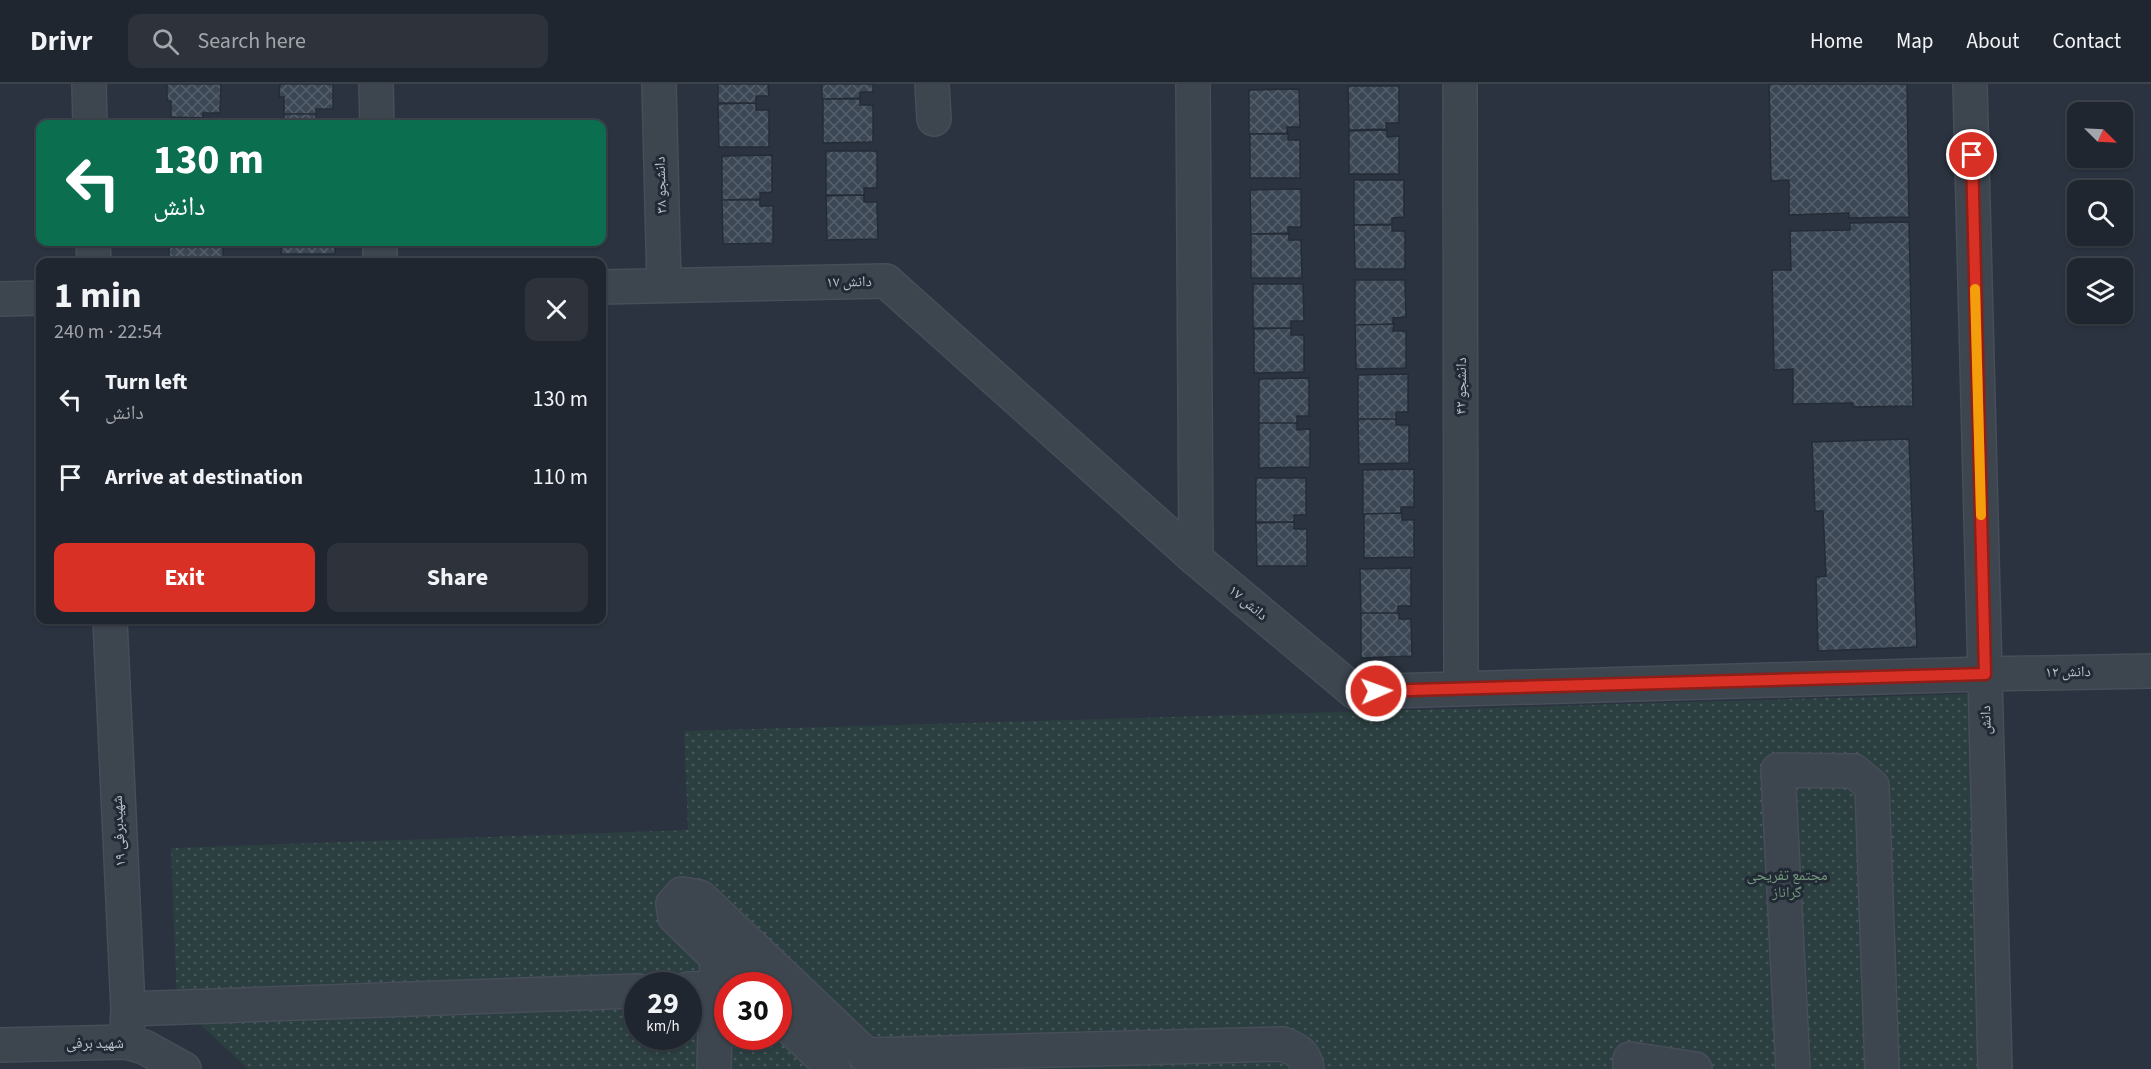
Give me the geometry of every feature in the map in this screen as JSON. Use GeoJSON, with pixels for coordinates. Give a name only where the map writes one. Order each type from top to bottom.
{"type":"FeatureCollection","features":[{"type":"Feature","properties":{"kind":"street"},"geometry":{"type":"LineString","coordinates":[[89,84],[90,120]]}},
{"type":"Feature","properties":{"kind":"street"},"geometry":{"type":"LineString","coordinates":[[376,84],[377,120]]}},
{"type":"Feature","properties":{"kind":"street","name":"دانشجو ۳۸"},"geometry":{"type":"LineString","coordinates":[[658,84],[664,285]]}},
{"type":"Feature","properties":{"kind":"street"},"geometry":{"type":"LineString","coordinates":[[932,84],[934,119]]}},
{"type":"Feature","properties":{"kind":"street"},"geometry":{"type":"LineString","coordinates":[[1193,84],[1196,559]]}},
{"type":"Feature","properties":{"kind":"street","name":"دانشجو ۴۲"},"geometry":{"type":"LineString","coordinates":[[1460,84],[1461,688]]}},
{"type":"Feature","properties":{"kind":"street","name":"دانش"},"geometry":{"type":"LineString","coordinates":[[1970,84],[1995,1069]]}},
{"type":"Feature","properties":{"kind":"street","name":"دانش ۱۷"},"geometry":{"type":"LineString","coordinates":[[606,286],[886,281],[1196,559],[1355,692],[1985,674]]}},
{"type":"Feature","properties":{"kind":"street"},"geometry":{"type":"LineString","coordinates":[[0,299],[36,298]]}},
{"type":"Feature","properties":{"kind":"street","name":"شهیدبرفی ۱۹"},"geometry":{"type":"LineString","coordinates":[[110,624],[128,1009],[126,1042]]}},
{"type":"Feature","properties":{"kind":"street","name":"دانش ۱۲"},"geometry":{"type":"LineString","coordinates":[[1985,674],[2151,671]]}},
{"type":"Feature","properties":{"kind":"street"},"geometry":{"type":"LineString","coordinates":[[1792,1069],[1778,770],[1854,771],[1872,786],[1882,1069]]}},
{"type":"Feature","properties":{"kind":"street"},"geometry":{"type":"LineString","coordinates":[[714,976],[675,917],[673,904],[682,894],[700,897],[779,972]]}},
{"type":"Feature","properties":{"kind":"street"},"geometry":{"type":"LineString","coordinates":[[792,985],[873,1062],[1283,1044],[1295,1049],[1305,1059],[1307,1069]]}},
{"type":"Feature","properties":{"kind":"street"},"geometry":{"type":"LineString","coordinates":[[128,1009],[624,991]]}},
{"type":"Feature","properties":{"kind":"street"},"geometry":{"type":"LineString","coordinates":[[792,1029],[834,1069]]}},
{"type":"Feature","properties":{"kind":"street","name":"شهید برفی"},"geometry":{"type":"LineString","coordinates":[[0,1045],[126,1042],[144,1047],[184,1069]]}},
{"type":"Feature","properties":{"kind":"street"},"geometry":{"type":"LineString","coordinates":[[714,1069],[715,1050]]}},
{"type":"Feature","properties":{"kind":"street"},"geometry":{"type":"LineString","coordinates":[[1630,1069],[1630,1059],[1695,1069]]}},
{"type":"Feature","properties":{"kind":"green space","name":"مجتمع تفریحی گراناز"},"geometry":{"type":"Polygon","coordinates":[[[1968,694],[1977,1069],[248,1069],[177,1003],[171,848],[688,830],[684,731],[1968,694]]]}},
{"type":"Feature","properties":{"kind":"building"},"geometry":{"type":"Polygon","coordinates":[[[167,84],[221,84],[220,113],[203,113],[203,118],[171,117],[171,101],[167,101],[167,84]]]}},
{"type":"Feature","properties":{"kind":"building"},"geometry":{"type":"Polygon","coordinates":[[[280,84],[333,84],[333,109],[316,109],[316,114],[284,114],[284,97],[279,97],[280,84]]]}},
{"type":"Feature","properties":{"kind":"building"},"geometry":{"type":"Polygon","coordinates":[[[718,84],[768,84],[769,96],[756,96],[756,103],[718,103],[718,84]]]}},
{"type":"Feature","properties":{"kind":"building"},"geometry":{"type":"Polygon","coordinates":[[[822,84],[873,84],[873,92],[860,92],[860,98],[822,99],[822,84]]]}},
{"type":"Feature","properties":{"kind":"building"},"geometry":{"type":"Polygon","coordinates":[[[1769,84],[1907,84],[1909,217],[1849,218],[1849,213],[1789,215],[1789,180],[1771,181],[1769,84]]]}},
{"type":"Feature","properties":{"kind":"building"},"geometry":{"type":"Polygon","coordinates":[[[1348,86],[1399,86],[1399,123],[1386,123],[1386,129],[1349,130],[1348,86]]]}},
{"type":"Feature","properties":{"kind":"building"},"geometry":{"type":"Polygon","coordinates":[[[1299,89],[1300,127],[1287,127],[1287,133],[1249,134],[1249,90],[1299,89]]]}},
{"type":"Feature","properties":{"kind":"building"},"geometry":{"type":"Polygon","coordinates":[[[823,99],[860,99],[860,105],[873,105],[873,142],[823,143],[823,99]]]}},
{"type":"Feature","properties":{"kind":"building"},"geometry":{"type":"Polygon","coordinates":[[[756,103],[756,110],[769,110],[769,147],[719,147],[718,104],[756,103]]]}},
{"type":"Feature","properties":{"kind":"building"},"geometry":{"type":"Polygon","coordinates":[[[284,114],[316,114],[316,119],[334,119],[334,120],[284,120],[284,114]]]}},
{"type":"Feature","properties":{"kind":"building"},"geometry":{"type":"Polygon","coordinates":[[[171,118],[203,118],[203,120],[171,120],[171,118]]]}},
{"type":"Feature","properties":{"kind":"building"},"geometry":{"type":"Polygon","coordinates":[[[1387,130],[1387,137],[1399,136],[1399,174],[1349,174],[1349,131],[1387,130]]]}},
{"type":"Feature","properties":{"kind":"building"},"geometry":{"type":"Polygon","coordinates":[[[1250,134],[1288,134],[1288,140],[1300,140],[1300,178],[1250,178],[1250,134]]]}},
{"type":"Feature","properties":{"kind":"building"},"geometry":{"type":"Polygon","coordinates":[[[826,151],[877,151],[877,188],[864,188],[864,195],[826,195],[826,151]]]}},
{"type":"Feature","properties":{"kind":"building"},"geometry":{"type":"Polygon","coordinates":[[[772,155],[772,192],[760,193],[760,199],[722,200],[722,156],[772,155]]]}},
{"type":"Feature","properties":{"kind":"building"},"geometry":{"type":"Polygon","coordinates":[[[1354,180],[1404,180],[1404,217],[1392,218],[1392,224],[1354,225],[1354,180]]]}},
{"type":"Feature","properties":{"kind":"building"},"geometry":{"type":"Polygon","coordinates":[[[1301,189],[1301,227],[1288,227],[1288,233],[1251,234],[1250,190],[1301,189]]]}},
{"type":"Feature","properties":{"kind":"building"},"geometry":{"type":"Polygon","coordinates":[[[864,195],[864,202],[877,202],[878,239],[827,240],[826,196],[864,195]]]}},
{"type":"Feature","properties":{"kind":"building"},"geometry":{"type":"Polygon","coordinates":[[[722,200],[760,200],[760,206],[773,206],[773,243],[723,244],[722,200]]]}},
{"type":"Feature","properties":{"kind":"building"},"geometry":{"type":"Polygon","coordinates":[[[1909,222],[1913,406],[1853,407],[1853,403],[1793,404],[1793,369],[1774,370],[1772,270],[1791,270],[1790,231],[1850,230],[1850,223],[1909,222]]]}},
{"type":"Feature","properties":{"kind":"building"},"geometry":{"type":"Polygon","coordinates":[[[1354,225],[1392,225],[1392,231],[1405,231],[1405,269],[1355,269],[1354,225]]]}},
{"type":"Feature","properties":{"kind":"building"},"geometry":{"type":"Polygon","coordinates":[[[1251,234],[1289,234],[1289,240],[1301,240],[1302,278],[1251,278],[1251,234]]]}},
{"type":"Feature","properties":{"kind":"building"},"geometry":{"type":"Polygon","coordinates":[[[169,246],[223,246],[223,258],[169,258],[169,246]]]}},
{"type":"Feature","properties":{"kind":"building"},"geometry":{"type":"Polygon","coordinates":[[[282,246],[335,246],[335,254],[281,254],[282,246]]]}},
{"type":"Feature","properties":{"kind":"building"},"geometry":{"type":"Polygon","coordinates":[[[1355,280],[1405,280],[1406,317],[1393,318],[1393,324],[1355,325],[1355,280]]]}},
{"type":"Feature","properties":{"kind":"building"},"geometry":{"type":"Polygon","coordinates":[[[1253,284],[1303,284],[1304,321],[1291,321],[1291,328],[1253,328],[1253,284]]]}},
{"type":"Feature","properties":{"kind":"building"},"geometry":{"type":"Polygon","coordinates":[[[1394,324],[1393,331],[1406,331],[1406,368],[1356,369],[1355,325],[1394,324]]]}},
{"type":"Feature","properties":{"kind":"building"},"geometry":{"type":"Polygon","coordinates":[[[1291,328],[1291,335],[1304,335],[1304,372],[1254,373],[1254,329],[1291,328]]]}},
{"type":"Feature","properties":{"kind":"building"},"geometry":{"type":"Polygon","coordinates":[[[1408,374],[1408,412],[1396,412],[1396,419],[1358,419],[1358,375],[1408,374]]]}},
{"type":"Feature","properties":{"kind":"building"},"geometry":{"type":"Polygon","coordinates":[[[1309,378],[1309,416],[1297,416],[1297,423],[1259,423],[1259,379],[1309,378]]]}},
{"type":"Feature","properties":{"kind":"building"},"geometry":{"type":"Polygon","coordinates":[[[1358,419],[1396,419],[1396,425],[1409,425],[1409,463],[1359,464],[1358,419]]]}},
{"type":"Feature","properties":{"kind":"building"},"geometry":{"type":"Polygon","coordinates":[[[1259,423],[1297,423],[1297,430],[1310,429],[1310,467],[1259,468],[1259,423]]]}},
{"type":"Feature","properties":{"kind":"building"},"geometry":{"type":"Polygon","coordinates":[[[1909,439],[1917,647],[1818,651],[1816,577],[1826,576],[1823,511],[1815,511],[1812,442],[1909,439]]]}},
{"type":"Feature","properties":{"kind":"building"},"geometry":{"type":"Polygon","coordinates":[[[1414,469],[1414,507],[1401,507],[1401,513],[1363,514],[1363,470],[1414,469]]]}},
{"type":"Feature","properties":{"kind":"building"},"geometry":{"type":"Polygon","coordinates":[[[1256,478],[1306,478],[1306,515],[1294,515],[1294,522],[1256,522],[1256,478]]]}},
{"type":"Feature","properties":{"kind":"building"},"geometry":{"type":"Polygon","coordinates":[[[1402,513],[1402,520],[1414,520],[1414,557],[1364,558],[1364,514],[1402,513]]]}},
{"type":"Feature","properties":{"kind":"building"},"geometry":{"type":"Polygon","coordinates":[[[1294,522],[1294,529],[1307,529],[1307,566],[1257,566],[1256,523],[1294,522]]]}},
{"type":"Feature","properties":{"kind":"building"},"geometry":{"type":"Polygon","coordinates":[[[1411,568],[1411,606],[1398,606],[1398,613],[1361,613],[1360,569],[1411,568]]]}},
{"type":"Feature","properties":{"kind":"building"},"geometry":{"type":"Polygon","coordinates":[[[1361,613],[1399,613],[1399,619],[1411,619],[1412,656],[1361,658],[1361,613]]]}},
{"type":"Feature","properties":{"kind":"slow traffic"},"geometry":{"type":"LineString","coordinates":[[1975,289],[1981,515]]}},
{"type":"Feature","properties":{"kind":"route"},"geometry":{"type":"LineString","coordinates":[[1376,691],[1985,674],[1972,155]]}}]}
